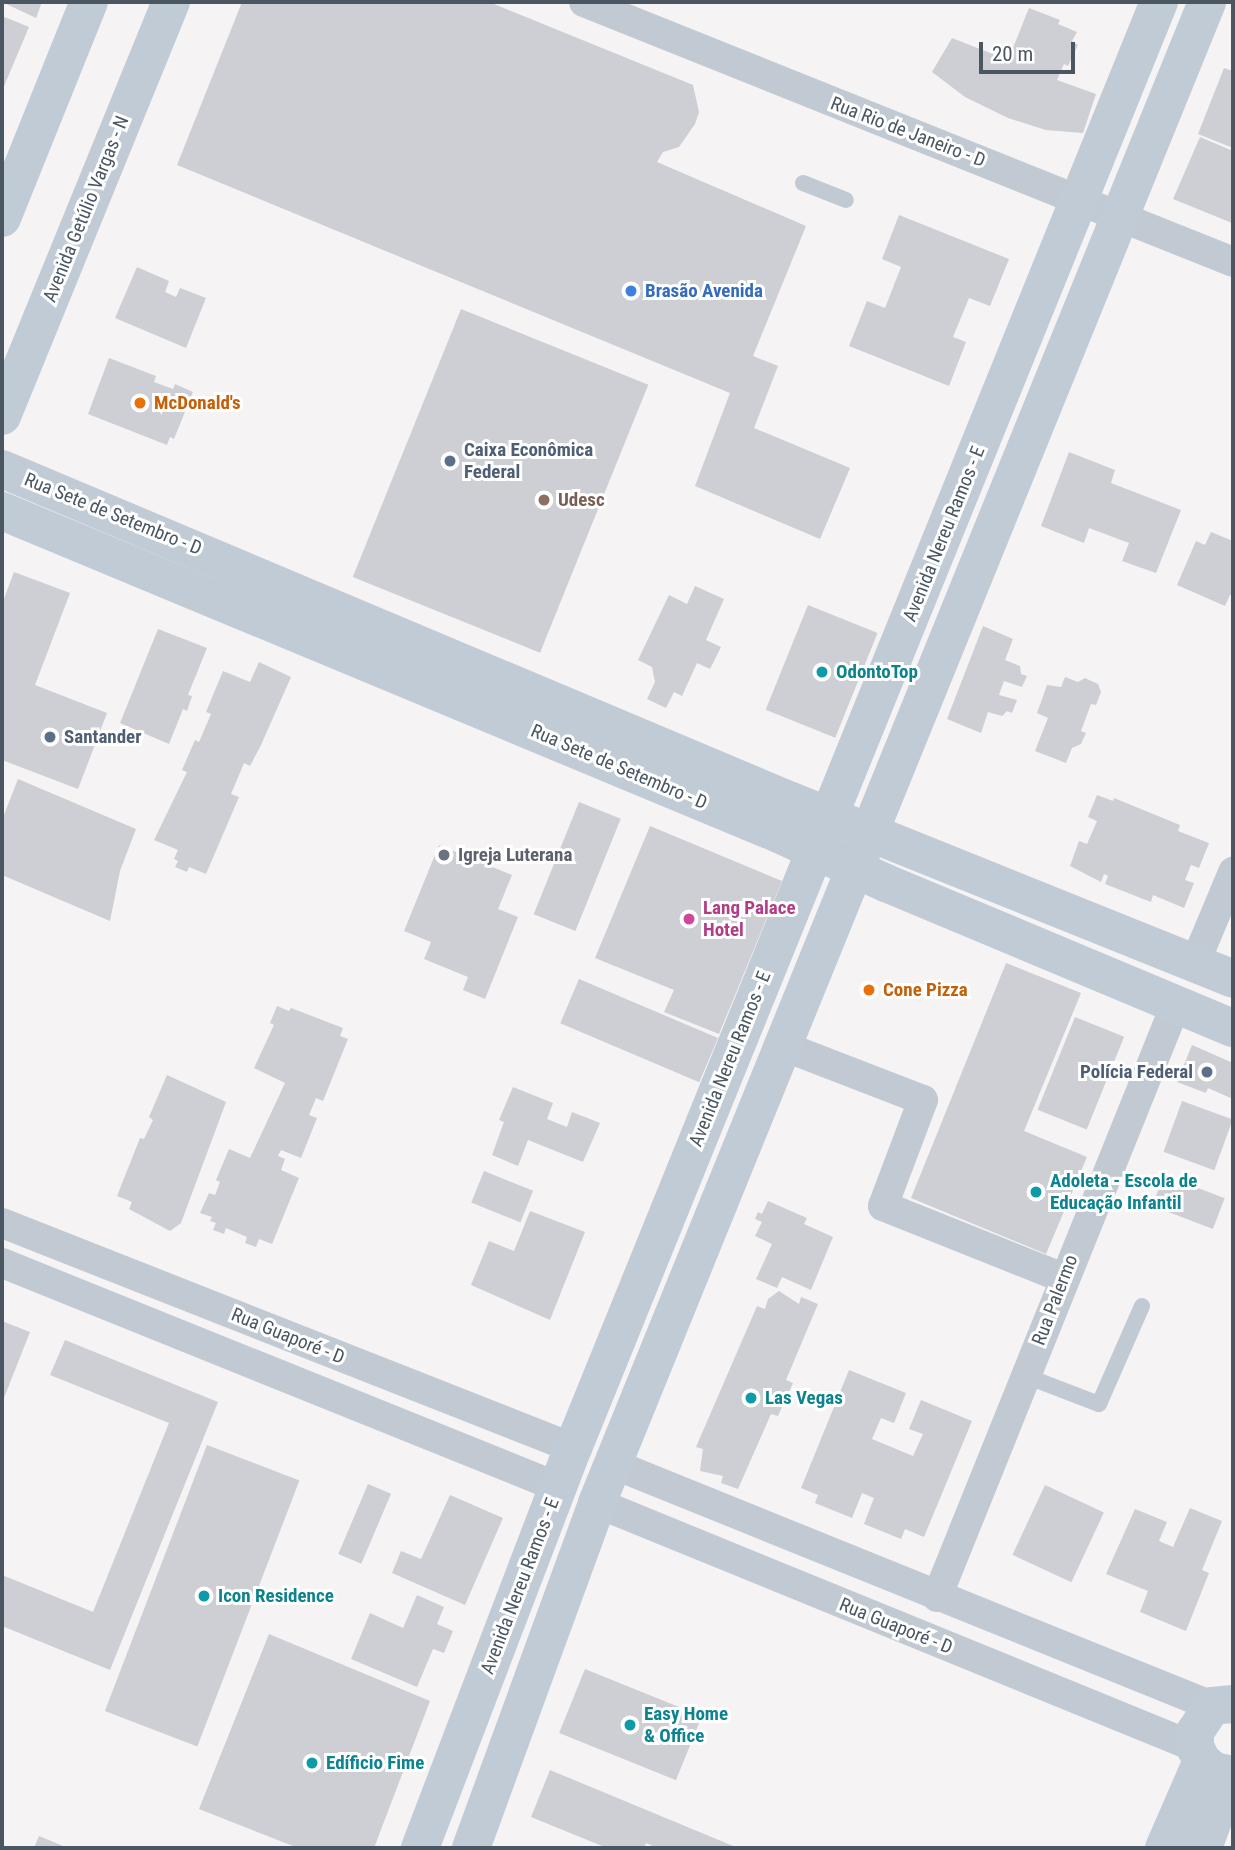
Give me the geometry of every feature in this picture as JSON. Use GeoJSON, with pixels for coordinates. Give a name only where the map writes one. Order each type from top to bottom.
{"type":"FeatureCollection","features":[{"type":"Feature","properties":{"kind":"street"},"geometry":{"type":"LineString","coordinates":[[2,218],[89,2]]}},
{"type":"Feature","properties":{"kind":"street","name":"Avenida Getúlio Vargas - N"},"geometry":{"type":"LineString","coordinates":[[2,416],[170,2]]}},
{"type":"Feature","properties":{"kind":"street","name":"Rua Rio de Janeiro - D"},"geometry":{"type":"LineString","coordinates":[[584,2],[1233,262]]}},
{"type":"Feature","properties":{"kind":"street","name":"Avenida Nereu Ramos - E"},"geometry":{"type":"LineString","coordinates":[[420,1848],[573,1448],[1159,2]]}},
{"type":"Feature","properties":{"kind":"street"},"geometry":{"type":"LineString","coordinates":[[471,1848],[597,1503],[1207,2]]}},
{"type":"Feature","properties":{"kind":"street","name":"Rua Sete de Setembro - D"},"geometry":{"type":"LineString","coordinates":[[2,469],[821,833],[856,869],[1233,1028]]}},
{"type":"Feature","properties":{"kind":"street","name":"Rua Sete de Setembro - D"},"geometry":{"type":"LineString","coordinates":[[2,511],[821,833],[869,832],[1233,979]]}},
{"type":"Feature","properties":{"kind":"street"},"geometry":{"type":"LineString","coordinates":[[1195,963],[1233,872]]}},
{"type":"Feature","properties":{"kind":"street","name":"Rua Palermo"},"geometry":{"type":"LineString","coordinates":[[937,1597],[1063,1278],[1176,1004]]}},
{"type":"Feature","properties":{"kind":"street"},"geometry":{"type":"LineString","coordinates":[[783,1046],[923,1100],[883,1206],[1063,1278]]}},
{"type":"Feature","properties":{"kind":"street","name":"Rua Guaporé - D"},"geometry":{"type":"LineString","coordinates":[[2,1223],[573,1448]]}},
{"type":"Feature","properties":{"kind":"street","name":"Rua Guaporé - D"},"geometry":{"type":"LineString","coordinates":[[2,1263],[558,1487]]}},
{"type":"Feature","properties":{"kind":"street"},"geometry":{"type":"LineString","coordinates":[[462,1448],[477,1411]]}},
{"type":"Feature","properties":{"kind":"street"},"geometry":{"type":"LineString","coordinates":[[613,1464],[1149,1681],[1222,1705],[1195,1732],[1215,1765],[1203,1848]]}},
{"type":"Feature","properties":{"kind":"street","name":"Rua Guaporé - D"},"geometry":{"type":"LineString","coordinates":[[597,1503],[1215,1765]]}},
{"type":"Feature","properties":{"kind":"street"},"geometry":{"type":"LineString","coordinates":[[721,1554],[737,1514]]}},
{"type":"Feature","properties":{"kind":"street"},"geometry":{"type":"LineString","coordinates":[[1164,1848],[1215,1765]]}},
{"type":"Feature","properties":{"kind":"lane"},"geometry":{"type":"LineString","coordinates":[[803,183],[846,200]]}},
{"type":"Feature","properties":{"kind":"lane"},"geometry":{"type":"LineString","coordinates":[[1026,1376],[1099,1404],[1142,1306]]}},
{"type":"Feature","properties":{"kind":"building"},"geometry":{"type":"Polygon","coordinates":[[[2,2],[42,2],[36,18],[2,2]]]}},
{"type":"Feature","properties":{"kind":"building","name":"Brasão Avenida"},"geometry":{"type":"Polygon","coordinates":[[[242,2],[489,2],[693,85],[699,112],[695,124],[679,147],[663,152],[657,162],[806,226],[753,356],[778,366],[754,428],[850,468],[820,539],[695,486],[730,393],[177,165],[242,2]]]}},
{"type":"Feature","properties":{"kind":"building"},"geometry":{"type":"Polygon","coordinates":[[[1029,8],[1060,20],[1058,24],[1077,32],[1072,41],[1078,45],[1068,66],[1064,64],[1057,80],[1096,94],[1083,133],[1046,130],[1008,118],[965,97],[932,72],[952,38],[1008,60],[1029,8]]]}},
{"type":"Feature","properties":{"kind":"building"},"geometry":{"type":"Polygon","coordinates":[[[2,16],[29,27],[2,91],[2,16]]]}},
{"type":"Feature","properties":{"kind":"building"},"geometry":{"type":"Polygon","coordinates":[[[1224,68],[1233,71],[1233,148],[1198,134],[1224,68]]]}},
{"type":"Feature","properties":{"kind":"building"},"geometry":{"type":"Polygon","coordinates":[[[1200,137],[1233,151],[1232,223],[1173,199],[1200,137]]]}},
{"type":"Feature","properties":{"kind":"building"},"geometry":{"type":"Polygon","coordinates":[[[899,215],[1009,259],[990,306],[969,298],[953,337],[966,342],[949,386],[849,346],[867,301],[885,308],[901,267],[882,259],[899,215]]]}},
{"type":"Feature","properties":{"kind":"building"},"geometry":{"type":"Polygon","coordinates":[[[137,267],[169,281],[165,292],[176,297],[180,288],[206,298],[186,348],[115,318],[137,267]]]}},
{"type":"Feature","properties":{"kind":"building"},"geometry":{"type":"Polygon","coordinates":[[[461,309],[648,385],[540,653],[353,577],[461,309]]]}},
{"type":"Feature","properties":{"kind":"building","name":"McDonald's"},"geometry":{"type":"Polygon","coordinates":[[[109,358],[156,376],[154,382],[173,389],[175,384],[193,392],[174,439],[170,437],[167,445],[88,414],[109,358]]]}},
{"type":"Feature","properties":{"kind":"building"},"geometry":{"type":"Polygon","coordinates":[[[1069,452],[1115,470],[1111,483],[1181,510],[1156,573],[1122,561],[1129,543],[1089,528],[1084,543],[1041,526],[1069,452]]]}},
{"type":"Feature","properties":{"kind":"building"},"geometry":{"type":"Polygon","coordinates":[[[1211,532],[1233,541],[1233,596],[1230,595],[1225,606],[1177,585],[1196,541],[1205,545],[1211,532]]]}},
{"type":"Feature","properties":{"kind":"building","name":"Santander"},"geometry":{"type":"Polygon","coordinates":[[[14,572],[70,593],[35,685],[107,713],[78,789],[2,760],[2,604],[14,572]]]}},
{"type":"Feature","properties":{"kind":"building"},"geometry":{"type":"Polygon","coordinates":[[[695,586],[724,599],[706,640],[721,647],[710,669],[697,663],[682,696],[674,692],[666,708],[647,699],[655,682],[652,667],[638,660],[669,595],[687,604],[695,586]]]}},
{"type":"Feature","properties":{"kind":"building","name":"OdontoTop"},"geometry":{"type":"Polygon","coordinates":[[[808,605],[878,633],[835,738],[766,710],[808,605]]]}},
{"type":"Feature","properties":{"kind":"building"},"geometry":{"type":"Polygon","coordinates":[[[983,626],[1013,639],[1005,660],[1020,666],[1021,674],[1027,676],[1022,687],[1004,681],[999,695],[1017,700],[1012,713],[1007,711],[1002,716],[988,712],[981,733],[947,719],[983,626]]]}},
{"type":"Feature","properties":{"kind":"building"},"geometry":{"type":"Polygon","coordinates":[[[158,629],[207,648],[188,695],[192,696],[187,711],[183,709],[169,744],[120,723],[158,629]]]}},
{"type":"Feature","properties":{"kind":"building"},"geometry":{"type":"Polygon","coordinates":[[[259,662],[291,677],[250,766],[244,763],[231,794],[239,797],[206,874],[189,867],[187,872],[175,867],[178,861],[174,859],[178,850],[154,840],[187,772],[182,770],[195,740],[199,742],[211,714],[206,712],[223,671],[250,682],[259,662]]]}},
{"type":"Feature","properties":{"kind":"building"},"geometry":{"type":"Polygon","coordinates":[[[1065,677],[1078,682],[1085,678],[1098,684],[1101,692],[1096,705],[1091,704],[1081,731],[1086,733],[1081,744],[1072,748],[1066,763],[1035,751],[1048,718],[1037,713],[1047,685],[1061,687],[1065,677]]]}},
{"type":"Feature","properties":{"kind":"building"},"geometry":{"type":"Polygon","coordinates":[[[18,779],[136,829],[120,871],[110,921],[2,875],[2,820],[18,779]]]}},
{"type":"Feature","properties":{"kind":"building"},"geometry":{"type":"Polygon","coordinates":[[[1097,795],[1113,801],[1114,798],[1180,825],[1178,831],[1209,843],[1199,868],[1191,865],[1185,880],[1194,883],[1184,908],[1153,895],[1151,902],[1105,884],[1108,876],[1104,874],[1101,882],[1070,866],[1079,841],[1087,844],[1097,821],[1088,817],[1097,795]]]}},
{"type":"Feature","properties":{"kind":"building"},"geometry":{"type":"Polygon","coordinates":[[[579,802],[621,819],[575,931],[534,914],[579,802]]]}},
{"type":"Feature","properties":{"kind":"building","name":"Lang Palace Hotel"},"geometry":{"type":"Polygon","coordinates":[[[650,826],[782,881],[719,1034],[664,1012],[674,990],[595,958],[650,826]]]}},
{"type":"Feature","properties":{"kind":"building"},"geometry":{"type":"Polygon","coordinates":[[[439,845],[512,875],[498,909],[518,917],[485,999],[463,990],[468,977],[424,959],[431,942],[404,931],[439,845]]]}},
{"type":"Feature","properties":{"kind":"building"},"geometry":{"type":"Polygon","coordinates":[[[1006,963],[1081,993],[1024,1131],[1087,1157],[1046,1254],[911,1198],[1006,963]]]}},
{"type":"Feature","properties":{"kind":"building"},"geometry":{"type":"Polygon","coordinates":[[[579,979],[718,1038],[699,1082],[560,1023],[579,979]]]}},
{"type":"Feature","properties":{"kind":"building"},"geometry":{"type":"Polygon","coordinates":[[[277,1006],[289,1011],[291,1008],[343,1028],[340,1036],[348,1039],[323,1101],[316,1098],[309,1115],[317,1118],[301,1158],[281,1150],[278,1156],[285,1159],[281,1170],[299,1178],[272,1244],[259,1239],[256,1247],[245,1243],[247,1237],[226,1228],[224,1234],[213,1230],[216,1223],[210,1221],[212,1217],[200,1213],[209,1193],[215,1195],[220,1182],[216,1180],[229,1149],[250,1158],[285,1083],[254,1068],[274,1025],[270,1023],[277,1006]]]}},
{"type":"Feature","properties":{"kind":"building"},"geometry":{"type":"Polygon","coordinates":[[[1075,1017],[1124,1037],[1087,1130],[1038,1110],[1075,1017]]]}},
{"type":"Feature","properties":{"kind":"building","name":"Polícia Federal"},"geometry":{"type":"Polygon","coordinates":[[[1192,1045],[1233,1063],[1233,1099],[1208,1088],[1206,1093],[1177,1082],[1192,1045]]]}},
{"type":"Feature","properties":{"kind":"building"},"geometry":{"type":"Polygon","coordinates":[[[167,1075],[226,1102],[181,1223],[170,1231],[129,1209],[132,1202],[117,1196],[140,1138],[144,1139],[153,1120],[149,1117],[167,1075]]]}},
{"type":"Feature","properties":{"kind":"building"},"geometry":{"type":"Polygon","coordinates":[[[513,1087],[553,1103],[547,1119],[567,1127],[572,1112],[600,1123],[583,1162],[528,1140],[518,1166],[492,1155],[504,1122],[499,1120],[513,1087]]]}},
{"type":"Feature","properties":{"kind":"building"},"geometry":{"type":"Polygon","coordinates":[[[1182,1101],[1233,1119],[1214,1170],[1164,1152],[1182,1101]]]}},
{"type":"Feature","properties":{"kind":"building"},"geometry":{"type":"Polygon","coordinates":[[[484,1171],[533,1191],[520,1222],[471,1203],[484,1171]]]}},
{"type":"Feature","properties":{"kind":"building"},"geometry":{"type":"Polygon","coordinates":[[[1164,1175],[1225,1198],[1213,1229],[1152,1206],[1164,1175]]]}},
{"type":"Feature","properties":{"kind":"building"},"geometry":{"type":"Polygon","coordinates":[[[768,1201],[807,1218],[804,1224],[833,1237],[811,1290],[782,1277],[777,1288],[756,1279],[772,1244],[755,1236],[762,1222],[755,1219],[758,1212],[762,1214],[768,1201]]]}},
{"type":"Feature","properties":{"kind":"building"},"geometry":{"type":"Polygon","coordinates":[[[530,1211],[585,1232],[550,1320],[471,1285],[489,1241],[514,1251],[530,1211]]]}},
{"type":"Feature","properties":{"kind":"building","name":"Las Vegas"},"geometry":{"type":"Polygon","coordinates":[[[779,1291],[799,1304],[801,1297],[818,1304],[786,1380],[793,1383],[778,1416],[771,1414],[738,1489],[721,1483],[723,1476],[700,1471],[703,1449],[696,1447],[757,1306],[765,1309],[768,1299],[779,1291]]]}},
{"type":"Feature","properties":{"kind":"building"},"geometry":{"type":"Polygon","coordinates":[[[2,1321],[30,1332],[2,1403],[2,1321]]]}},
{"type":"Feature","properties":{"kind":"building"},"geometry":{"type":"Polygon","coordinates":[[[65,1340],[218,1402],[110,1670],[2,1626],[2,1575],[93,1612],[169,1423],[50,1375],[65,1340]]]}},
{"type":"Feature","properties":{"kind":"building"},"geometry":{"type":"Polygon","coordinates":[[[849,1370],[906,1393],[894,1423],[881,1418],[872,1439],[913,1456],[923,1434],[909,1429],[921,1400],[972,1421],[924,1537],[905,1529],[901,1539],[864,1524],[874,1498],[862,1493],[852,1518],[815,1503],[818,1495],[801,1488],[849,1370]]]}},
{"type":"Feature","properties":{"kind":"building","name":"Icon Residence"},"geometry":{"type":"Polygon","coordinates":[[[207,1445],[299,1480],[197,1747],[105,1711],[207,1445]]]}},
{"type":"Feature","properties":{"kind":"building"},"geometry":{"type":"Polygon","coordinates":[[[368,1484],[391,1494],[361,1564],[338,1554],[368,1484]]]}},
{"type":"Feature","properties":{"kind":"building"},"geometry":{"type":"Polygon","coordinates":[[[1045,1485],[1104,1512],[1071,1582],[1012,1555],[1045,1485]]]}},
{"type":"Feature","properties":{"kind":"building"},"geometry":{"type":"Polygon","coordinates":[[[450,1495],[503,1518],[465,1605],[392,1573],[401,1551],[421,1559],[450,1495]]]}},
{"type":"Feature","properties":{"kind":"building"},"geometry":{"type":"Polygon","coordinates":[[[1190,1508],[1222,1521],[1202,1570],[1209,1573],[1186,1631],[1140,1612],[1148,1591],[1106,1574],[1135,1509],[1167,1522],[1159,1541],[1173,1547],[1190,1508]]]}},
{"type":"Feature","properties":{"kind":"building"},"geometry":{"type":"Polygon","coordinates":[[[417,1595],[444,1607],[437,1624],[453,1631],[444,1653],[433,1649],[417,1687],[351,1659],[370,1613],[403,1628],[417,1595]]]}},
{"type":"Feature","properties":{"kind":"building","name":"Edíficio Fime"},"geometry":{"type":"Polygon","coordinates":[[[269,1634],[430,1701],[374,1848],[298,1848],[199,1809],[269,1634]]]}},
{"type":"Feature","properties":{"kind":"building","name":"Easy Home & Office"},"geometry":{"type":"Polygon","coordinates":[[[585,1669],[702,1716],[676,1780],[559,1733],[585,1669]]]}},
{"type":"Feature","properties":{"kind":"building"},"geometry":{"type":"Polygon","coordinates":[[[550,1770],[738,1848],[657,1848],[646,1843],[644,1848],[607,1848],[531,1817],[550,1770]]]}},
{"type":"Feature","properties":{"kind":"building"},"geometry":{"type":"Polygon","coordinates":[[[39,1836],[68,1848],[34,1848],[39,1836]]]}},
{"type":"Feature","properties":{"kind":"place","name":"Brasão Avenida"},"geometry":{"type":"Point","coordinates":[631,291]}},
{"type":"Feature","properties":{"kind":"place","name":"McDonald's"},"geometry":{"type":"Point","coordinates":[140,403]}},
{"type":"Feature","properties":{"kind":"place","name":"Caixa Econômica Federal"},"geometry":{"type":"Point","coordinates":[450,461]}},
{"type":"Feature","properties":{"kind":"place","name":"Udesc"},"geometry":{"type":"Point","coordinates":[544,500]}},
{"type":"Feature","properties":{"kind":"place","name":"OdontoTop"},"geometry":{"type":"Point","coordinates":[822,672]}},
{"type":"Feature","properties":{"kind":"place","name":"Santander"},"geometry":{"type":"Point","coordinates":[50,737]}},
{"type":"Feature","properties":{"kind":"place","name":"Igreja Luterana"},"geometry":{"type":"Point","coordinates":[444,855]}},
{"type":"Feature","properties":{"kind":"place","name":"Lang Palace Hotel"},"geometry":{"type":"Point","coordinates":[689,919]}},
{"type":"Feature","properties":{"kind":"place","name":"Cone Pizza"},"geometry":{"type":"Point","coordinates":[869,990]}},
{"type":"Feature","properties":{"kind":"place","name":"Polícia Federal"},"geometry":{"type":"Point","coordinates":[1207,1072]}},
{"type":"Feature","properties":{"kind":"place","name":"Adoleta - Escola de Educação Infantil"},"geometry":{"type":"Point","coordinates":[1036,1192]}},
{"type":"Feature","properties":{"kind":"place","name":"Las Vegas"},"geometry":{"type":"Point","coordinates":[751,1398]}},
{"type":"Feature","properties":{"kind":"place","name":"Icon Residence"},"geometry":{"type":"Point","coordinates":[204,1596]}},
{"type":"Feature","properties":{"kind":"place","name":"Easy Home & Office"},"geometry":{"type":"Point","coordinates":[630,1725]}},
{"type":"Feature","properties":{"kind":"place","name":"Edíficio Fime"},"geometry":{"type":"Point","coordinates":[312,1763]}}]}
